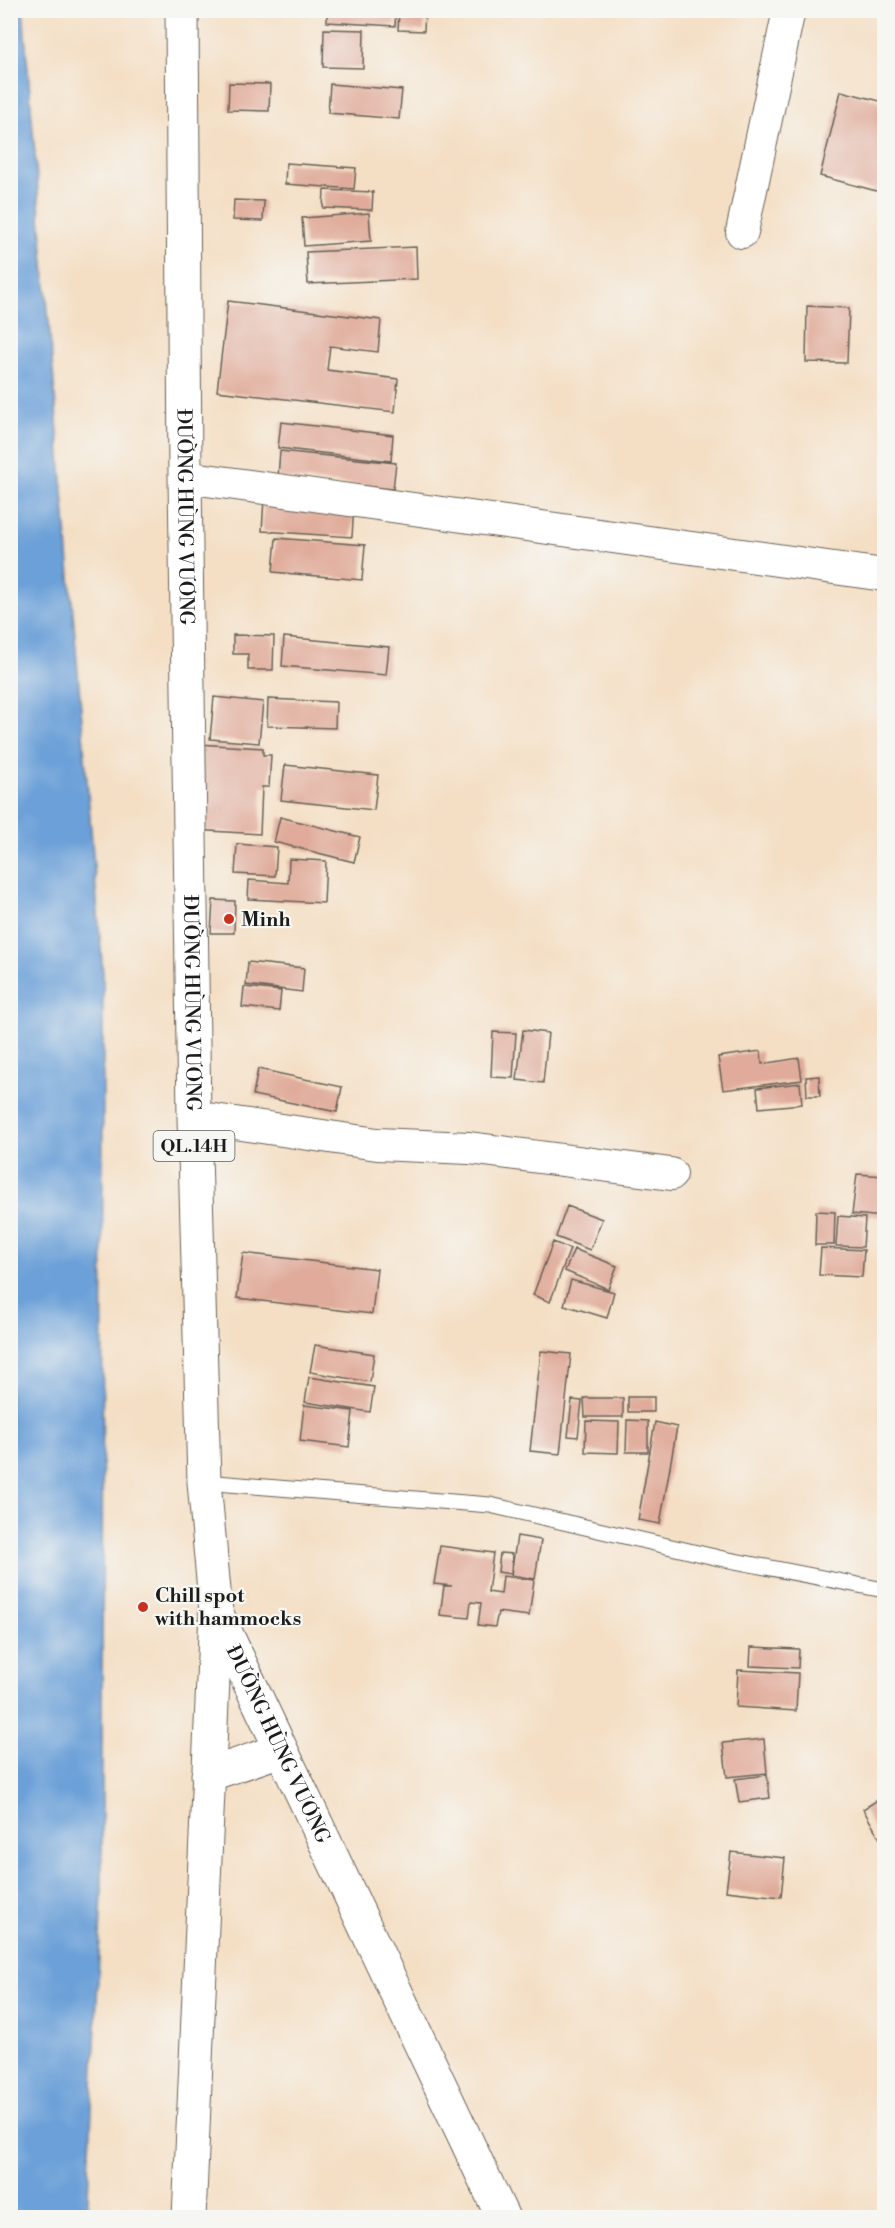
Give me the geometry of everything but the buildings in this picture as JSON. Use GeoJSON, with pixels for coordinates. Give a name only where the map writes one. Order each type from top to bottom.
{"type":"FeatureCollection","features":[{"type":"Feature","properties":{"kind":"main road","name":"ĐƯỜNG HÙNG VƯƠNG"},"geometry":{"type":"LineString","coordinates":[[182,10],[184,477],[194,1117],[204,1482],[216,1612],[502,2217]]}},
{"type":"Feature","properties":{"kind":"main road"},"geometry":{"type":"LineString","coordinates":[[189,2217],[216,1612]]}},
{"type":"Feature","properties":{"kind":"main road"},"geometry":{"type":"LineString","coordinates":[[208,1775],[281,1750]]}},
{"type":"Feature","properties":{"kind":"street"},"geometry":{"type":"LineString","coordinates":[[742,232],[789,10]]}},
{"type":"Feature","properties":{"kind":"street"},"geometry":{"type":"LineString","coordinates":[[184,477],[885,575]]}},
{"type":"Feature","properties":{"kind":"street"},"geometry":{"type":"LineString","coordinates":[[194,1117],[377,1144],[469,1148],[671,1174]]}},
{"type":"Feature","properties":{"kind":"lane"},"geometry":{"type":"LineString","coordinates":[[204,1482],[490,1506],[719,1558],[885,1590]]}},
{"type":"Feature","properties":{"kind":"water"},"geometry":{"type":"Polygon","coordinates":[[[23,10],[103,974],[102,1892],[87,2218],[10,2217],[10,11],[23,10]]]}},
{"type":"Feature","properties":{"kind":"place","name":"Minh"},"geometry":{"type":"Point","coordinates":[229,919]}},
{"type":"Feature","properties":{"kind":"place","name":"Chill spot with hammocks"},"geometry":{"type":"Point","coordinates":[143,1607]}}]}
